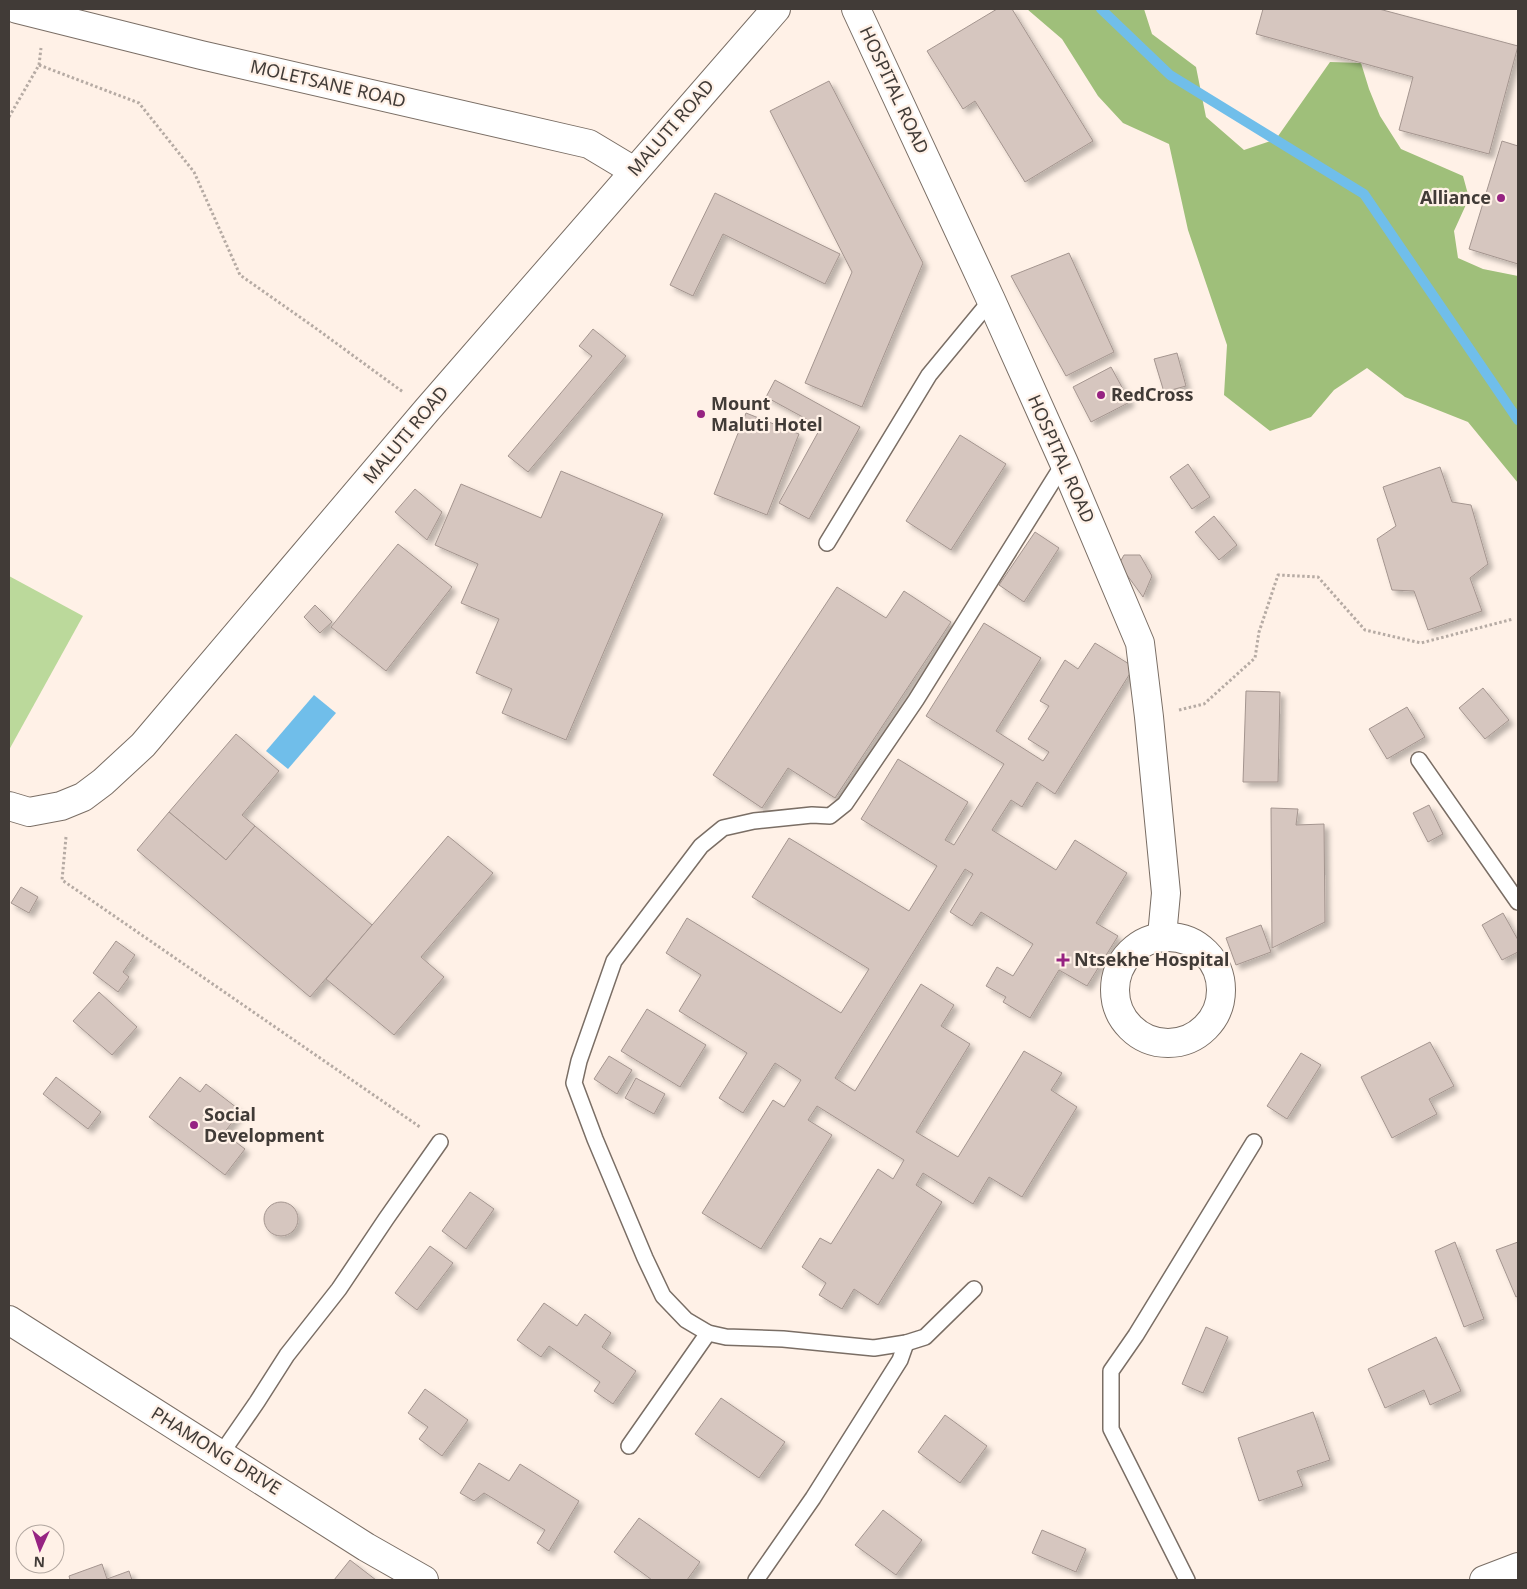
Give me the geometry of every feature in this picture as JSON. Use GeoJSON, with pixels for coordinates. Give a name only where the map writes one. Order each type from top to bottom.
{"type":"FeatureCollection","features":[{"type":"Feature","properties":{"kind":"street","name":"MOLETSANE ROAD"},"geometry":{"type":"LineString","coordinates":[[17,9],[201,55],[589,144],[634,171]]}},
{"type":"Feature","properties":{"kind":"street","name":"MALUTI ROAD"},"geometry":{"type":"LineString","coordinates":[[9,806],[30,812],[61,806],[83,797],[103,782],[143,745],[427,410],[776,9]]}},
{"type":"Feature","properties":{"kind":"street","name":"HOSPITAL ROAD"},"geometry":{"type":"LineString","coordinates":[[856,9],[991,300],[1064,463],[1140,643],[1150,716],[1166,894],[1162,936]]}},
{"type":"Feature","properties":{"kind":"street","name":"PHAMONG DRIVE"},"geometry":{"type":"LineString","coordinates":[[9,1320],[366,1547],[424,1580]]}},
{"type":"Feature","properties":{"kind":"street"},"geometry":{"type":"LineString","coordinates":[[1484,1580],[1518,1567]]}},
{"type":"Feature","properties":{"kind":"lane"},"geometry":{"type":"LineString","coordinates":[[827,543],[929,375],[991,300]]}},
{"type":"Feature","properties":{"kind":"lane"},"geometry":{"type":"LineString","coordinates":[[974,1290],[924,1337],[906,1343],[874,1348],[708,1334],[686,1320],[663,1296],[606,1167],[574,1083],[579,1061],[614,962],[701,846],[724,828],[754,821],[812,815],[830,816],[845,804],[916,700],[1064,463]]}},
{"type":"Feature","properties":{"kind":"lane"},"geometry":{"type":"LineString","coordinates":[[1419,760],[1518,902]]}},
{"type":"Feature","properties":{"kind":"lane"},"geometry":{"type":"LineString","coordinates":[[221,1454],[287,1355],[339,1290],[440,1142]]}},
{"type":"Feature","properties":{"kind":"lane"},"geometry":{"type":"LineString","coordinates":[[1187,1580],[1111,1428],[1111,1371],[1157,1301],[1254,1142]]}},
{"type":"Feature","properties":{"kind":"lane"},"geometry":{"type":"LineString","coordinates":[[629,1446],[708,1334]]}},
{"type":"Feature","properties":{"kind":"lane"},"geometry":{"type":"LineString","coordinates":[[756,1580],[814,1498],[900,1360],[906,1343]]}},
{"type":"Feature","properties":{"kind":"path"},"geometry":{"type":"LineString","coordinates":[[9,117],[39,65],[45,15]]}},
{"type":"Feature","properties":{"kind":"path"},"geometry":{"type":"LineString","coordinates":[[39,65],[139,103],[194,172],[240,275],[427,410]]}},
{"type":"Feature","properties":{"kind":"path"},"geometry":{"type":"LineString","coordinates":[[1150,716],[1204,704],[1255,658],[1259,632],[1278,575],[1318,577],[1365,630],[1421,643],[1513,619]]}},
{"type":"Feature","properties":{"kind":"path"},"geometry":{"type":"LineString","coordinates":[[61,806],[66,840],[62,880],[440,1142]]}},
{"type":"Feature","properties":{"kind":"green space"},"geometry":{"type":"Polygon","coordinates":[[[1027,9],[1144,9],[1152,34],[1196,67],[1206,117],[1244,150],[1276,139],[1330,62],[1361,63],[1380,116],[1401,149],[1463,176],[1469,198],[1454,231],[1458,258],[1483,269],[1518,276],[1518,483],[1468,422],[1405,397],[1367,368],[1334,390],[1311,417],[1270,431],[1224,395],[1227,345],[1188,230],[1169,144],[1123,123],[1098,96],[1062,39],[1027,9]]]}},
{"type":"Feature","properties":{"kind":"green space"},"geometry":{"type":"Polygon","coordinates":[[[9,576],[83,616],[9,750],[9,576]]]}},
{"type":"Feature","properties":{"kind":"water"},"geometry":{"type":"Polygon","coordinates":[[[314,695],[336,713],[288,769],[266,751],[314,695]]]}},
{"type":"Feature","properties":{"kind":"building"},"geometry":{"type":"Polygon","coordinates":[[[997,9],[1012,9],[1093,141],[1025,182],[975,101],[963,109],[927,51],[997,9]]]}},
{"type":"Feature","properties":{"kind":"building"},"geometry":{"type":"Polygon","coordinates":[[[1263,9],[1379,9],[1518,46],[1489,154],[1399,130],[1413,77],[1256,34],[1263,9]]]}},
{"type":"Feature","properties":{"kind":"building"},"geometry":{"type":"Polygon","coordinates":[[[829,81],[923,263],[862,407],[805,383],[852,272],[770,111],[829,81]]]}},
{"type":"Feature","properties":{"kind":"building","name":"Alliance"},"geometry":{"type":"Polygon","coordinates":[[[1502,141],[1518,146],[1518,264],[1469,249],[1502,141]]]}},
{"type":"Feature","properties":{"kind":"building"},"geometry":{"type":"Polygon","coordinates":[[[715,193],[840,254],[825,284],[723,234],[693,296],[670,285],[715,193]]]}},
{"type":"Feature","properties":{"kind":"building"},"geometry":{"type":"Polygon","coordinates":[[[1069,253],[1114,352],[1066,376],[1011,276],[1069,253]]]}},
{"type":"Feature","properties":{"kind":"building"},"geometry":{"type":"Polygon","coordinates":[[[593,329],[626,356],[528,472],[508,456],[592,356],[579,346],[593,329]]]}},
{"type":"Feature","properties":{"kind":"building"},"geometry":{"type":"Polygon","coordinates":[[[1177,353],[1186,386],[1164,392],[1154,359],[1177,353]]]}},
{"type":"Feature","properties":{"kind":"building","name":"RedCross"},"geometry":{"type":"Polygon","coordinates":[[[1111,367],[1130,402],[1091,422],[1073,387],[1111,367]]]}},
{"type":"Feature","properties":{"kind":"building"},"geometry":{"type":"Polygon","coordinates":[[[775,380],[860,427],[809,519],[779,503],[821,427],[766,397],[775,380]]]}},
{"type":"Feature","properties":{"kind":"building"},"geometry":{"type":"Polygon","coordinates":[[[746,413],[799,434],[767,515],[714,494],[746,413]]]}},
{"type":"Feature","properties":{"kind":"building"},"geometry":{"type":"Polygon","coordinates":[[[960,435],[1006,464],[951,550],[906,521],[960,435]]]}},
{"type":"Feature","properties":{"kind":"building"},"geometry":{"type":"Polygon","coordinates":[[[1188,464],[1210,497],[1192,509],[1170,477],[1188,464]]]}},
{"type":"Feature","properties":{"kind":"building"},"geometry":{"type":"Polygon","coordinates":[[[1440,467],[1452,502],[1471,505],[1488,564],[1470,578],[1482,611],[1428,630],[1414,591],[1392,590],[1377,539],[1396,526],[1383,487],[1440,467]]]}},
{"type":"Feature","properties":{"kind":"building"},"geometry":{"type":"Polygon","coordinates":[[[561,471],[663,514],[566,740],[502,713],[512,689],[476,673],[499,619],[461,603],[478,564],[435,545],[461,484],[541,518],[561,471]]]}},
{"type":"Feature","properties":{"kind":"building"},"geometry":{"type":"Polygon","coordinates":[[[415,489],[442,512],[427,540],[395,512],[415,489]]]}},
{"type":"Feature","properties":{"kind":"building"},"geometry":{"type":"Polygon","coordinates":[[[1214,516],[1237,545],[1219,560],[1195,532],[1214,516]]]}},
{"type":"Feature","properties":{"kind":"building"},"geometry":{"type":"Polygon","coordinates":[[[1035,532],[1059,548],[1024,602],[999,585],[1035,532]]]}},
{"type":"Feature","properties":{"kind":"building"},"geometry":{"type":"Polygon","coordinates":[[[398,544],[452,587],[386,671],[331,627],[398,544]]]}},
{"type":"Feature","properties":{"kind":"building"},"geometry":{"type":"Polygon","coordinates":[[[1124,555],[1140,555],[1152,576],[1143,597],[1119,564],[1124,555]]]}},
{"type":"Feature","properties":{"kind":"building"},"geometry":{"type":"Polygon","coordinates":[[[837,587],[886,618],[904,591],[951,622],[835,798],[788,768],[762,808],[713,775],[837,587]]]}},
{"type":"Feature","properties":{"kind":"building"},"geometry":{"type":"Polygon","coordinates":[[[315,605],[332,622],[320,633],[304,617],[315,605]]]}},
{"type":"Feature","properties":{"kind":"building","name":"Ntsekhe Hospital"},"geometry":{"type":"Polygon","coordinates":[[[984,623],[1041,658],[996,731],[1043,761],[1049,752],[1028,739],[1049,706],[1040,701],[1065,660],[1078,669],[1095,643],[1134,667],[1055,794],[1037,782],[1022,807],[1011,800],[992,830],[1056,870],[1075,840],[1127,873],[1096,923],[1118,936],[1087,986],[1059,970],[1030,1018],[1003,1002],[1006,997],[986,986],[997,967],[1013,976],[1033,944],[981,912],[972,926],[950,912],[973,874],[965,869],[835,1078],[855,1091],[921,984],[954,1005],[941,1026],[970,1044],[916,1132],[958,1157],[1024,1051],[1062,1073],[1051,1090],[1077,1107],[1022,1197],[989,1177],[973,1204],[923,1173],[916,1185],[942,1202],[878,1305],[854,1289],[842,1309],[819,1295],[826,1283],[802,1267],[820,1238],[831,1244],[878,1169],[893,1179],[904,1160],[817,1106],[808,1120],[832,1135],[761,1249],[702,1213],[773,1100],[784,1107],[801,1080],[775,1063],[743,1113],[719,1098],[747,1053],[679,1011],[701,975],[666,953],[687,918],[841,1013],[869,969],[752,897],[789,838],[909,911],[937,866],[861,819],[898,759],[968,802],[945,840],[954,845],[1004,764],[926,716],[984,623]]]}},
{"type":"Feature","properties":{"kind":"building"},"geometry":{"type":"Polygon","coordinates":[[[1483,688],[1509,720],[1485,739],[1459,708],[1483,688]]]}},
{"type":"Feature","properties":{"kind":"building"},"geometry":{"type":"Polygon","coordinates":[[[1246,691],[1280,692],[1278,782],[1243,782],[1246,691]]]}},
{"type":"Feature","properties":{"kind":"building"},"geometry":{"type":"Polygon","coordinates":[[[1407,707],[1425,737],[1387,759],[1369,729],[1407,707]]]}},
{"type":"Feature","properties":{"kind":"building"},"geometry":{"type":"Polygon","coordinates":[[[236,734],[279,771],[242,815],[255,826],[226,860],[169,812],[236,734]]]}},
{"type":"Feature","properties":{"kind":"building"},"geometry":{"type":"Polygon","coordinates":[[[1429,805],[1443,834],[1428,842],[1413,813],[1429,805]]]}},
{"type":"Feature","properties":{"kind":"building"},"geometry":{"type":"Polygon","coordinates":[[[1271,808],[1298,809],[1296,825],[1324,824],[1325,922],[1272,948],[1271,808]]]}},
{"type":"Feature","properties":{"kind":"building"},"geometry":{"type":"Polygon","coordinates":[[[169,812],[226,860],[255,826],[372,925],[310,997],[137,850],[169,812]]]}},
{"type":"Feature","properties":{"kind":"building"},"geometry":{"type":"Polygon","coordinates":[[[448,836],[493,873],[421,957],[444,977],[394,1035],[326,979],[448,836]]]}},
{"type":"Feature","properties":{"kind":"building"},"geometry":{"type":"Polygon","coordinates":[[[21,887],[38,897],[29,913],[11,903],[21,887]]]}},
{"type":"Feature","properties":{"kind":"building"},"geometry":{"type":"Polygon","coordinates":[[[1503,913],[1518,940],[1518,952],[1502,960],[1482,925],[1503,913]]]}},
{"type":"Feature","properties":{"kind":"building"},"geometry":{"type":"Polygon","coordinates":[[[1261,925],[1271,952],[1236,965],[1226,938],[1261,925]]]}},
{"type":"Feature","properties":{"kind":"building"},"geometry":{"type":"Polygon","coordinates":[[[116,941],[135,955],[123,972],[129,977],[118,992],[93,973],[116,941]]]}},
{"type":"Feature","properties":{"kind":"building"},"geometry":{"type":"Polygon","coordinates":[[[99,992],[137,1027],[112,1055],[73,1021],[99,992]]]}},
{"type":"Feature","properties":{"kind":"building"},"geometry":{"type":"Polygon","coordinates":[[[647,1009],[706,1045],[680,1087],[621,1051],[647,1009]]]}},
{"type":"Feature","properties":{"kind":"building"},"geometry":{"type":"Polygon","coordinates":[[[1430,1042],[1454,1086],[1429,1099],[1437,1114],[1392,1138],[1361,1077],[1430,1042]]]}},
{"type":"Feature","properties":{"kind":"building"},"geometry":{"type":"Polygon","coordinates":[[[1301,1053],[1321,1065],[1287,1119],[1267,1106],[1301,1053]]]}},
{"type":"Feature","properties":{"kind":"building"},"geometry":{"type":"Polygon","coordinates":[[[609,1056],[632,1070],[617,1094],[594,1079],[609,1056]]]}},
{"type":"Feature","properties":{"kind":"building"},"geometry":{"type":"Polygon","coordinates":[[[56,1077],[101,1112],[88,1129],[43,1094],[56,1077]]]}},
{"type":"Feature","properties":{"kind":"building","name":"Social Development"},"geometry":{"type":"Polygon","coordinates":[[[180,1077],[200,1092],[206,1084],[241,1111],[224,1133],[245,1149],[225,1175],[149,1117],[180,1077]]]}},
{"type":"Feature","properties":{"kind":"building"},"geometry":{"type":"Polygon","coordinates":[[[636,1078],[665,1094],[654,1114],[625,1098],[636,1078]]]}},
{"type":"Feature","properties":{"kind":"building"},"geometry":{"type":"Polygon","coordinates":[[[470,1192],[494,1209],[466,1249],[442,1231],[470,1192]]]}},
{"type":"Feature","properties":{"kind":"building"},"geometry":{"type":"Polygon","coordinates":[[[281,1202],[293,1207],[298,1219],[293,1231],[281,1236],[269,1231],[264,1219],[269,1207],[281,1202]]]}},
{"type":"Feature","properties":{"kind":"building"},"geometry":{"type":"Polygon","coordinates":[[[1455,1242],[1484,1319],[1464,1327],[1435,1251],[1455,1242]]]}},
{"type":"Feature","properties":{"kind":"building"},"geometry":{"type":"Polygon","coordinates":[[[1518,1242],[1518,1296],[1516,1297],[1496,1250],[1518,1242]]]}},
{"type":"Feature","properties":{"kind":"building"},"geometry":{"type":"Polygon","coordinates":[[[430,1246],[453,1263],[417,1310],[395,1293],[430,1246]]]}},
{"type":"Feature","properties":{"kind":"building"},"geometry":{"type":"Polygon","coordinates":[[[544,1303],[577,1326],[585,1314],[611,1333],[602,1347],[636,1371],[613,1404],[594,1391],[600,1382],[549,1346],[541,1357],[517,1340],[544,1303]]]}},
{"type":"Feature","properties":{"kind":"building"},"geometry":{"type":"Polygon","coordinates":[[[1206,1327],[1228,1337],[1203,1393],[1182,1384],[1206,1327]]]}},
{"type":"Feature","properties":{"kind":"building"},"geometry":{"type":"Polygon","coordinates":[[[1436,1337],[1461,1391],[1430,1405],[1424,1390],[1385,1408],[1368,1369],[1436,1337]]]}},
{"type":"Feature","properties":{"kind":"building"},"geometry":{"type":"Polygon","coordinates":[[[425,1389],[468,1420],[442,1456],[419,1439],[428,1427],[408,1413],[425,1389]]]}},
{"type":"Feature","properties":{"kind":"building"},"geometry":{"type":"Polygon","coordinates":[[[721,1398],[785,1442],[759,1478],[695,1434],[721,1398]]]}},
{"type":"Feature","properties":{"kind":"building"},"geometry":{"type":"Polygon","coordinates":[[[1313,1412],[1330,1460],[1297,1471],[1303,1486],[1259,1501],[1238,1438],[1313,1412]]]}},
{"type":"Feature","properties":{"kind":"building"},"geometry":{"type":"Polygon","coordinates":[[[945,1415],[987,1446],[960,1483],[918,1452],[945,1415]]]}},
{"type":"Feature","properties":{"kind":"building"},"geometry":{"type":"Polygon","coordinates":[[[479,1463],[509,1481],[520,1464],[579,1501],[549,1551],[537,1543],[545,1530],[484,1493],[474,1501],[460,1493],[479,1463]]]}},
{"type":"Feature","properties":{"kind":"building"},"geometry":{"type":"Polygon","coordinates":[[[883,1510],[922,1540],[896,1575],[855,1545],[883,1510]]]}},
{"type":"Feature","properties":{"kind":"building"},"geometry":{"type":"Polygon","coordinates":[[[639,1518],[700,1562],[687,1580],[652,1580],[614,1552],[639,1518]]]}},
{"type":"Feature","properties":{"kind":"building"},"geometry":{"type":"Polygon","coordinates":[[[1042,1530],[1086,1549],[1076,1572],[1032,1553],[1042,1530]]]}},
{"type":"Feature","properties":{"kind":"building"},"geometry":{"type":"Polygon","coordinates":[[[350,1560],[376,1580],[334,1580],[350,1560]]]}},
{"type":"Feature","properties":{"kind":"building"},"geometry":{"type":"Polygon","coordinates":[[[102,1564],[107,1579],[129,1571],[132,1580],[70,1580],[69,1576],[102,1564]]]}},
{"type":"Feature","properties":{"kind":"waterway"},"geometry":{"type":"LineString","coordinates":[[1101,9],[1170,75],[1364,194],[1518,420]]}},
{"type":"Feature","properties":{"kind":"place","name":"Alliance"},"geometry":{"type":"Point","coordinates":[1501,198]}},
{"type":"Feature","properties":{"kind":"place","name":"RedCross"},"geometry":{"type":"Point","coordinates":[1101,395]}},
{"type":"Feature","properties":{"kind":"place","name":"Mount Maluti Hotel"},"geometry":{"type":"Point","coordinates":[701,414]}},
{"type":"Feature","properties":{"kind":"place","name":"Ntsekhe Hospital"},"geometry":{"type":"Point","coordinates":[1063,960]}},
{"type":"Feature","properties":{"kind":"place","name":"Social Development"},"geometry":{"type":"Point","coordinates":[194,1125]}}]}
